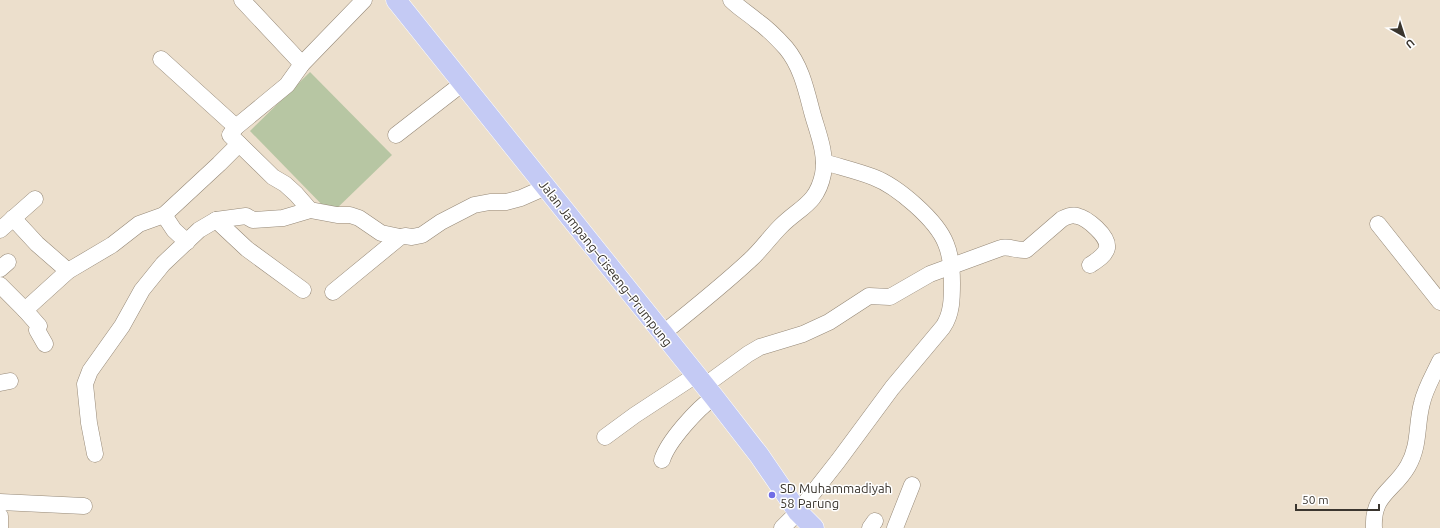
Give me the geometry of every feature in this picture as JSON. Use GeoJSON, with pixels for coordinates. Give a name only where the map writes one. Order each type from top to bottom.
{"type":"FeatureCollection","features":[{"type":"Feature","properties":{"kind":"main road","name":"Jalan Jampang–Ciseeng–Prumpung"},"geometry":{"type":"LineString","coordinates":[[396,0],[759,455],[798,512],[814,528]]}},
{"type":"Feature","properties":{"kind":"street"},"geometry":{"type":"LineString","coordinates":[[242,0],[302,64]]}},
{"type":"Feature","properties":{"kind":"street"},"geometry":{"type":"LineString","coordinates":[[310,210],[296,194],[285,184],[273,177],[230,135],[236,127],[287,85],[302,64],[364,0]]}},
{"type":"Feature","properties":{"kind":"street"},"geometry":{"type":"LineString","coordinates":[[662,334],[730,278],[751,259],[782,226],[808,205],[817,193],[823,174],[824,162],[821,143],[805,84],[796,63],[786,48],[771,33],[731,0]]}},
{"type":"Feature","properties":{"kind":"street"},"geometry":{"type":"LineString","coordinates":[[161,60],[236,127]]}},
{"type":"Feature","properties":{"kind":"street"},"geometry":{"type":"LineString","coordinates":[[396,134],[464,84]]}},
{"type":"Feature","properties":{"kind":"street"},"geometry":{"type":"LineString","coordinates":[[24,310],[68,271],[112,245],[139,224],[164,215],[239,144]]}},
{"type":"Feature","properties":{"kind":"street"},"geometry":{"type":"LineString","coordinates":[[782,528],[798,512],[858,436],[892,388],[943,327],[949,316],[951,304],[952,267],[946,244],[941,234],[923,212],[901,192],[875,177],[824,162]]}},
{"type":"Feature","properties":{"kind":"street"},"geometry":{"type":"LineString","coordinates":[[95,454],[85,384],[90,371],[122,326],[142,290],[163,264],[199,230],[216,220],[246,216],[253,220],[283,218],[310,210],[337,215],[350,215],[359,218],[381,233],[400,237],[412,237],[422,235],[441,222],[474,205],[490,202],[506,202],[521,198],[546,187]]}},
{"type":"Feature","properties":{"kind":"street"},"geometry":{"type":"LineString","coordinates":[[0,230],[35,199]]}},
{"type":"Feature","properties":{"kind":"street"},"geometry":{"type":"LineString","coordinates":[[164,215],[174,230],[187,242]]}},
{"type":"Feature","properties":{"kind":"street"},"geometry":{"type":"LineString","coordinates":[[605,437],[635,415],[704,386],[760,347],[803,334],[829,322],[869,296],[890,297],[930,274],[1001,248],[1010,247],[1018,250],[1026,250],[1062,219],[1077,216],[1092,225],[1104,237],[1107,246],[1105,253],[1090,265]]}},
{"type":"Feature","properties":{"kind":"street"},"geometry":{"type":"LineString","coordinates":[[13,218],[37,244],[68,271]]}},
{"type":"Feature","properties":{"kind":"street"},"geometry":{"type":"LineString","coordinates":[[216,220],[248,249],[303,290]]}},
{"type":"Feature","properties":{"kind":"street"},"geometry":{"type":"LineString","coordinates":[[1378,224],[1440,302]]}},
{"type":"Feature","properties":{"kind":"street"},"geometry":{"type":"LineString","coordinates":[[333,292],[400,237]]}},
{"type":"Feature","properties":{"kind":"street"},"geometry":{"type":"LineString","coordinates":[[0,285],[39,326],[36,330],[45,344]]}},
{"type":"Feature","properties":{"kind":"street"},"geometry":{"type":"LineString","coordinates":[[1374,528],[1376,506],[1403,474],[1414,454],[1417,443],[1422,401],[1440,361]]}},
{"type":"Feature","properties":{"kind":"street"},"geometry":{"type":"LineString","coordinates":[[662,460],[672,443],[693,416],[704,386]]}},
{"type":"Feature","properties":{"kind":"street"},"geometry":{"type":"LineString","coordinates":[[895,528],[912,485]]}},
{"type":"Feature","properties":{"kind":"street"},"geometry":{"type":"LineString","coordinates":[[0,502],[84,506]]}},
{"type":"Feature","properties":{"kind":"street"},"geometry":{"type":"LineString","coordinates":[[0,516],[0,528]]}},
{"type":"Feature","properties":{"kind":"green space"},"geometry":{"type":"Polygon","coordinates":[[[310,72],[392,155],[331,214],[250,131],[310,72]]]}},
{"type":"Feature","properties":{"kind":"place","name":"SD Muhammadiyah 58 Parung"},"geometry":{"type":"Point","coordinates":[772,495]}}]}
